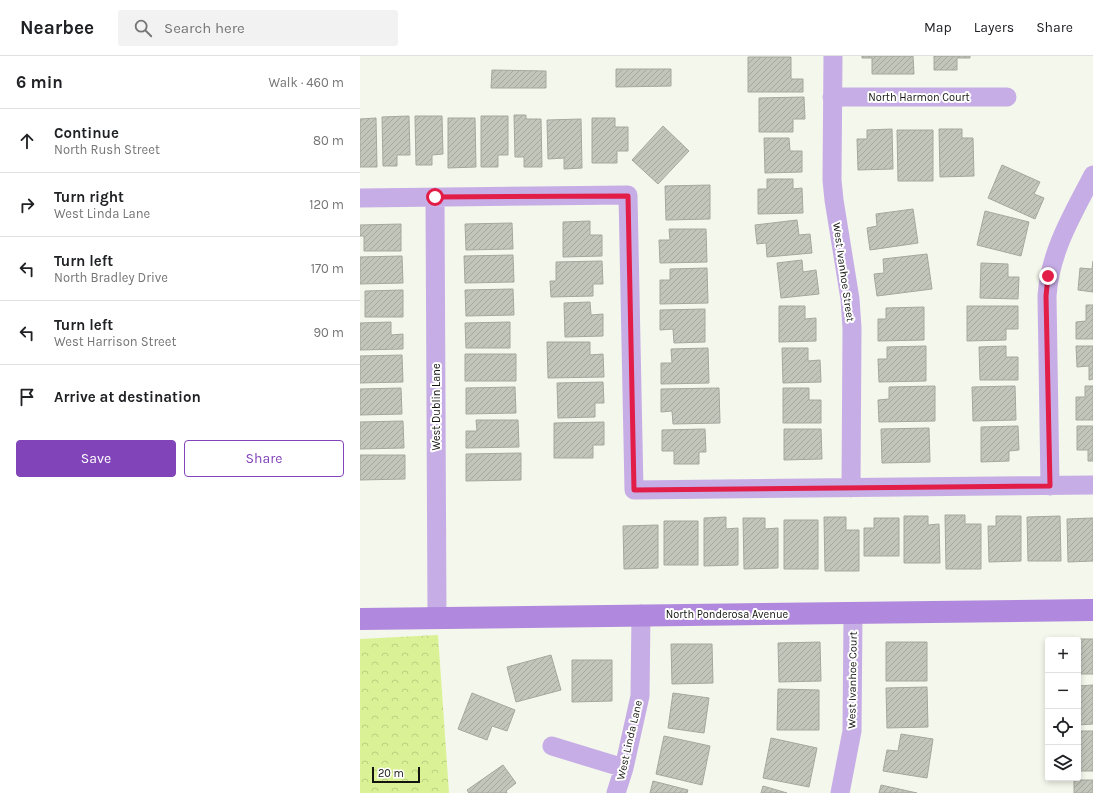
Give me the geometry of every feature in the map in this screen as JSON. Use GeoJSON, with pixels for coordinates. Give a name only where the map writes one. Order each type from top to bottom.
{"type":"FeatureCollection","features":[{"type":"Feature","properties":{"kind":"street","name":"West Ivanhoe Street"},"geometry":{"type":"LineString","coordinates":[[833,56],[832,97],[834,200],[850,298],[852,328],[851,488]]}},
{"type":"Feature","properties":{"kind":"street","name":"North Harmon Court"},"geometry":{"type":"LineString","coordinates":[[832,97],[1007,97]]}},
{"type":"Feature","properties":{"kind":"street"},"geometry":{"type":"LineString","coordinates":[[1050,486],[1046,296],[1048,276],[1056,249],[1093,175]]}},
{"type":"Feature","properties":{"kind":"street"},"geometry":{"type":"LineString","coordinates":[[360,198],[628,196],[634,490],[1093,486]]}},
{"type":"Feature","properties":{"kind":"street","name":"West Dublin Lane"},"geometry":{"type":"LineString","coordinates":[[435,197],[437,617]]}},
{"type":"Feature","properties":{"kind":"street","name":"North Ponderosa Avenue"},"geometry":{"type":"LineString","coordinates":[[360,619],[641,614],[853,614],[1093,610]]}},
{"type":"Feature","properties":{"kind":"street","name":"West Linda Lane"},"geometry":{"type":"LineString","coordinates":[[616,793],[624,768],[640,696],[641,614]]}},
{"type":"Feature","properties":{"kind":"street","name":"West Ivanhoe Court"},"geometry":{"type":"LineString","coordinates":[[840,793],[852,731],[853,614]]}},
{"type":"Feature","properties":{"kind":"street"},"geometry":{"type":"LineString","coordinates":[[552,746],[624,768]]}},
{"type":"Feature","properties":{"kind":"green space"},"geometry":{"type":"Polygon","coordinates":[[[438,635],[449,793],[360,793],[360,639],[438,635]]]}},
{"type":"Feature","properties":{"kind":"building"},"geometry":{"type":"Polygon","coordinates":[[[862,56],[913,56],[914,74],[872,74],[872,58],[862,58],[862,56]]]}},
{"type":"Feature","properties":{"kind":"building"},"geometry":{"type":"Polygon","coordinates":[[[934,56],[970,56],[970,58],[957,58],[957,70],[934,70],[934,56]]]}},
{"type":"Feature","properties":{"kind":"building"},"geometry":{"type":"Polygon","coordinates":[[[748,57],[791,57],[791,79],[803,79],[803,92],[748,92],[748,57]]]}},
{"type":"Feature","properties":{"kind":"building"},"geometry":{"type":"Polygon","coordinates":[[[616,69],[671,69],[671,86],[616,87],[616,69]]]}},
{"type":"Feature","properties":{"kind":"building"},"geometry":{"type":"Polygon","coordinates":[[[492,70],[546,71],[546,88],[491,88],[492,70]]]}},
{"type":"Feature","properties":{"kind":"building"},"geometry":{"type":"Polygon","coordinates":[[[804,97],[805,119],[793,119],[793,132],[759,132],[759,98],[804,97]]]}},
{"type":"Feature","properties":{"kind":"building"},"geometry":{"type":"Polygon","coordinates":[[[514,115],[526,115],[526,119],[541,119],[542,167],[524,167],[524,157],[515,157],[514,115]]]}},
{"type":"Feature","properties":{"kind":"building"},"geometry":{"type":"Polygon","coordinates":[[[409,116],[410,155],[397,155],[397,166],[383,166],[382,117],[409,116]]]}},
{"type":"Feature","properties":{"kind":"building"},"geometry":{"type":"Polygon","coordinates":[[[415,116],[442,116],[443,154],[432,155],[432,165],[416,165],[415,116]]]}},
{"type":"Feature","properties":{"kind":"building"},"geometry":{"type":"Polygon","coordinates":[[[481,116],[508,116],[508,155],[498,155],[498,167],[481,167],[481,116]]]}},
{"type":"Feature","properties":{"kind":"building"},"geometry":{"type":"Polygon","coordinates":[[[376,118],[377,167],[360,167],[360,119],[376,118]]]}},
{"type":"Feature","properties":{"kind":"building"},"geometry":{"type":"Polygon","coordinates":[[[448,118],[475,118],[476,167],[448,168],[448,118]]]}},
{"type":"Feature","properties":{"kind":"building"},"geometry":{"type":"Polygon","coordinates":[[[592,118],[615,118],[615,127],[628,127],[628,151],[617,151],[617,163],[592,163],[592,118]]]}},
{"type":"Feature","properties":{"kind":"building"},"geometry":{"type":"Polygon","coordinates":[[[581,119],[582,168],[564,169],[564,158],[548,159],[547,120],[581,119]]]}},
{"type":"Feature","properties":{"kind":"building"},"geometry":{"type":"Polygon","coordinates":[[[663,126],[689,151],[658,184],[632,160],[663,126]]]}},
{"type":"Feature","properties":{"kind":"building"},"geometry":{"type":"Polygon","coordinates":[[[892,129],[893,169],[858,170],[857,139],[867,139],[867,130],[892,129]]]}},
{"type":"Feature","properties":{"kind":"building"},"geometry":{"type":"Polygon","coordinates":[[[939,129],[962,129],[962,138],[973,138],[974,176],[940,177],[939,129]]]}},
{"type":"Feature","properties":{"kind":"building"},"geometry":{"type":"Polygon","coordinates":[[[897,130],[933,130],[933,181],[898,181],[897,130]]]}},
{"type":"Feature","properties":{"kind":"building"},"geometry":{"type":"Polygon","coordinates":[[[764,138],[789,138],[790,151],[802,151],[802,172],[765,173],[764,138]]]}},
{"type":"Feature","properties":{"kind":"building"},"geometry":{"type":"Polygon","coordinates":[[[1002,165],[1040,182],[1034,194],[1044,198],[1035,219],[988,198],[1002,165]]]}},
{"type":"Feature","properties":{"kind":"building"},"geometry":{"type":"Polygon","coordinates":[[[767,179],[793,179],[793,189],[802,188],[803,213],[758,214],[758,189],[767,189],[767,179]]]}},
{"type":"Feature","properties":{"kind":"building"},"geometry":{"type":"Polygon","coordinates":[[[710,185],[710,219],[666,220],[665,186],[710,185]]]}},
{"type":"Feature","properties":{"kind":"building"},"geometry":{"type":"Polygon","coordinates":[[[913,209],[918,243],[870,250],[867,228],[877,226],[876,214],[913,209]]]}},
{"type":"Feature","properties":{"kind":"building"},"geometry":{"type":"Polygon","coordinates":[[[985,211],[1029,222],[1021,256],[977,245],[985,211]]]}},
{"type":"Feature","properties":{"kind":"building"},"geometry":{"type":"Polygon","coordinates":[[[797,220],[799,235],[810,234],[812,253],[767,257],[766,243],[757,244],[755,225],[797,220]]]}},
{"type":"Feature","properties":{"kind":"building"},"geometry":{"type":"Polygon","coordinates":[[[590,221],[590,235],[602,235],[602,256],[563,257],[563,222],[590,221]]]}},
{"type":"Feature","properties":{"kind":"building"},"geometry":{"type":"Polygon","coordinates":[[[512,223],[513,249],[466,250],[465,224],[512,223]]]}},
{"type":"Feature","properties":{"kind":"building"},"geometry":{"type":"Polygon","coordinates":[[[401,224],[401,251],[364,251],[364,236],[360,236],[360,225],[401,224]]]}},
{"type":"Feature","properties":{"kind":"building"},"geometry":{"type":"Polygon","coordinates":[[[669,229],[706,229],[707,262],[660,263],[659,240],[670,240],[669,229]]]}},
{"type":"Feature","properties":{"kind":"building"},"geometry":{"type":"Polygon","coordinates":[[[927,254],[932,289],[877,296],[874,274],[884,273],[883,259],[927,254]]]}},
{"type":"Feature","properties":{"kind":"building"},"geometry":{"type":"Polygon","coordinates":[[[513,255],[514,282],[465,283],[464,256],[513,255]]]}},
{"type":"Feature","properties":{"kind":"building"},"geometry":{"type":"Polygon","coordinates":[[[402,256],[403,283],[360,284],[360,257],[402,256]]]}},
{"type":"Feature","properties":{"kind":"building"},"geometry":{"type":"Polygon","coordinates":[[[802,260],[803,272],[816,270],[819,294],[781,298],[777,263],[802,260]]]}},
{"type":"Feature","properties":{"kind":"building"},"geometry":{"type":"Polygon","coordinates":[[[602,261],[603,284],[593,284],[593,296],[551,297],[550,281],[556,281],[556,262],[602,261]]]}},
{"type":"Feature","properties":{"kind":"building"},"geometry":{"type":"Polygon","coordinates":[[[1093,261],[1093,292],[1078,290],[1080,268],[1092,269],[1093,261]]]}},
{"type":"Feature","properties":{"kind":"building"},"geometry":{"type":"Polygon","coordinates":[[[981,263],[1008,264],[1008,277],[1019,277],[1018,299],[980,298],[981,263]]]}},
{"type":"Feature","properties":{"kind":"building"},"geometry":{"type":"Polygon","coordinates":[[[707,268],[708,303],[660,304],[660,280],[670,280],[670,269],[707,268]]]}},
{"type":"Feature","properties":{"kind":"building"},"geometry":{"type":"Polygon","coordinates":[[[513,289],[514,315],[466,316],[465,290],[513,289]]]}},
{"type":"Feature","properties":{"kind":"building"},"geometry":{"type":"Polygon","coordinates":[[[403,290],[403,317],[365,317],[365,291],[403,290]]]}},
{"type":"Feature","properties":{"kind":"building"},"geometry":{"type":"Polygon","coordinates":[[[590,302],[591,315],[603,314],[603,336],[565,337],[564,303],[590,302]]]}},
{"type":"Feature","properties":{"kind":"building"},"geometry":{"type":"Polygon","coordinates":[[[1086,305],[1093,305],[1093,339],[1076,339],[1076,322],[1086,321],[1086,305]]]}},
{"type":"Feature","properties":{"kind":"building"},"geometry":{"type":"Polygon","coordinates":[[[779,306],[805,306],[805,319],[816,318],[816,341],[779,342],[779,306]]]}},
{"type":"Feature","properties":{"kind":"building"},"geometry":{"type":"Polygon","coordinates":[[[967,306],[1018,306],[1018,329],[1006,329],[1006,340],[967,341],[967,306]]]}},
{"type":"Feature","properties":{"kind":"building"},"geometry":{"type":"Polygon","coordinates":[[[924,307],[924,340],[878,341],[878,319],[886,319],[886,308],[924,307]]]}},
{"type":"Feature","properties":{"kind":"building"},"geometry":{"type":"Polygon","coordinates":[[[705,309],[705,342],[674,343],[673,329],[660,330],[660,310],[705,309]]]}},
{"type":"Feature","properties":{"kind":"building"},"geometry":{"type":"Polygon","coordinates":[[[391,322],[391,335],[403,334],[403,349],[360,350],[360,323],[391,322]]]}},
{"type":"Feature","properties":{"kind":"building"},"geometry":{"type":"Polygon","coordinates":[[[510,322],[510,348],[466,348],[465,323],[510,322]]]}},
{"type":"Feature","properties":{"kind":"building"},"geometry":{"type":"Polygon","coordinates":[[[547,342],[590,342],[590,355],[603,354],[604,377],[548,378],[547,342]]]}},
{"type":"Feature","properties":{"kind":"building"},"geometry":{"type":"Polygon","coordinates":[[[926,346],[926,381],[879,382],[878,359],[887,359],[887,347],[926,346]]]}},
{"type":"Feature","properties":{"kind":"building"},"geometry":{"type":"Polygon","coordinates":[[[1006,346],[1006,357],[1018,357],[1018,380],[980,380],[979,347],[1006,346]]]}},
{"type":"Feature","properties":{"kind":"building"},"geometry":{"type":"Polygon","coordinates":[[[1076,346],[1093,346],[1093,379],[1089,380],[1089,366],[1077,367],[1076,346]]]}},
{"type":"Feature","properties":{"kind":"building"},"geometry":{"type":"Polygon","coordinates":[[[708,348],[709,383],[661,384],[661,363],[672,363],[671,349],[708,348]]]}},
{"type":"Feature","properties":{"kind":"building"},"geometry":{"type":"Polygon","coordinates":[[[782,348],[808,348],[808,361],[820,360],[821,382],[783,383],[782,348]]]}},
{"type":"Feature","properties":{"kind":"building"},"geometry":{"type":"Polygon","coordinates":[[[465,354],[516,354],[516,381],[465,381],[465,354]]]}},
{"type":"Feature","properties":{"kind":"building"},"geometry":{"type":"Polygon","coordinates":[[[402,355],[403,382],[360,383],[360,356],[402,355]]]}},
{"type":"Feature","properties":{"kind":"building"},"geometry":{"type":"Polygon","coordinates":[[[603,382],[604,403],[595,403],[595,417],[558,418],[557,383],[603,382]]]}},
{"type":"Feature","properties":{"kind":"building"},"geometry":{"type":"Polygon","coordinates":[[[935,386],[935,421],[879,422],[878,400],[889,399],[889,387],[935,386]]]}},
{"type":"Feature","properties":{"kind":"building"},"geometry":{"type":"Polygon","coordinates":[[[1015,386],[1016,420],[973,421],[972,387],[1015,386]]]}},
{"type":"Feature","properties":{"kind":"building"},"geometry":{"type":"Polygon","coordinates":[[[1085,386],[1093,386],[1093,420],[1076,420],[1076,397],[1085,397],[1085,386]]]}},
{"type":"Feature","properties":{"kind":"building"},"geometry":{"type":"Polygon","coordinates":[[[515,387],[516,413],[466,414],[466,388],[515,387]]]}},
{"type":"Feature","properties":{"kind":"building"},"geometry":{"type":"Polygon","coordinates":[[[401,388],[402,414],[360,415],[360,389],[401,388]]]}},
{"type":"Feature","properties":{"kind":"building"},"geometry":{"type":"Polygon","coordinates":[[[719,388],[720,423],[673,424],[672,411],[661,412],[661,389],[719,388]]]}},
{"type":"Feature","properties":{"kind":"building"},"geometry":{"type":"Polygon","coordinates":[[[783,388],[809,388],[809,400],[821,400],[821,423],[783,423],[783,388]]]}},
{"type":"Feature","properties":{"kind":"building"},"geometry":{"type":"Polygon","coordinates":[[[476,420],[518,420],[519,447],[466,448],[466,431],[477,431],[476,420]]]}},
{"type":"Feature","properties":{"kind":"building"},"geometry":{"type":"Polygon","coordinates":[[[403,421],[404,448],[360,449],[360,422],[403,421]]]}},
{"type":"Feature","properties":{"kind":"building"},"geometry":{"type":"Polygon","coordinates":[[[604,422],[604,445],[593,445],[593,458],[554,458],[554,423],[604,422]]]}},
{"type":"Feature","properties":{"kind":"building"},"geometry":{"type":"Polygon","coordinates":[[[1018,426],[1019,450],[1009,451],[1009,461],[981,462],[981,427],[1018,426]]]}},
{"type":"Feature","properties":{"kind":"building"},"geometry":{"type":"Polygon","coordinates":[[[1077,426],[1093,426],[1093,461],[1088,461],[1088,450],[1077,450],[1077,426]]]}},
{"type":"Feature","properties":{"kind":"building"},"geometry":{"type":"Polygon","coordinates":[[[929,428],[930,462],[882,463],[881,429],[929,428]]]}},
{"type":"Feature","properties":{"kind":"building"},"geometry":{"type":"Polygon","coordinates":[[[705,429],[706,452],[699,452],[699,464],[674,464],[674,451],[662,451],[662,430],[705,429]]]}},
{"type":"Feature","properties":{"kind":"building"},"geometry":{"type":"Polygon","coordinates":[[[784,429],[821,429],[822,459],[784,460],[784,429]]]}},
{"type":"Feature","properties":{"kind":"building"},"geometry":{"type":"Polygon","coordinates":[[[521,453],[521,480],[466,481],[466,454],[521,453]]]}},
{"type":"Feature","properties":{"kind":"building"},"geometry":{"type":"Polygon","coordinates":[[[360,455],[405,455],[405,479],[360,480],[360,455]]]}},
{"type":"Feature","properties":{"kind":"building"},"geometry":{"type":"Polygon","coordinates":[[[945,515],[965,515],[965,524],[981,524],[981,569],[946,569],[945,515]]]}},
{"type":"Feature","properties":{"kind":"building"},"geometry":{"type":"Polygon","coordinates":[[[904,516],[928,516],[928,525],[939,524],[940,563],[904,563],[904,516]]]}},
{"type":"Feature","properties":{"kind":"building"},"geometry":{"type":"Polygon","coordinates":[[[996,516],[1021,516],[1021,561],[989,562],[988,526],[996,526],[996,516]]]}},
{"type":"Feature","properties":{"kind":"building"},"geometry":{"type":"Polygon","coordinates":[[[1060,516],[1061,561],[1028,561],[1027,517],[1060,516]]]}},
{"type":"Feature","properties":{"kind":"building"},"geometry":{"type":"Polygon","coordinates":[[[726,517],[726,529],[738,528],[738,565],[704,566],[704,518],[726,517]]]}},
{"type":"Feature","properties":{"kind":"building"},"geometry":{"type":"Polygon","coordinates":[[[824,517],[846,517],[846,530],[859,530],[859,571],[825,571],[824,517]]]}},
{"type":"Feature","properties":{"kind":"building"},"geometry":{"type":"Polygon","coordinates":[[[743,518],[765,518],[765,529],[778,528],[778,568],[744,569],[743,518]]]}},
{"type":"Feature","properties":{"kind":"building"},"geometry":{"type":"Polygon","coordinates":[[[874,518],[899,518],[899,556],[864,556],[864,528],[874,528],[874,518]]]}},
{"type":"Feature","properties":{"kind":"building"},"geometry":{"type":"Polygon","coordinates":[[[1093,518],[1093,561],[1068,562],[1067,519],[1093,518]]]}},
{"type":"Feature","properties":{"kind":"building"},"geometry":{"type":"Polygon","coordinates":[[[784,520],[818,520],[818,569],[784,569],[784,520]]]}},
{"type":"Feature","properties":{"kind":"building"},"geometry":{"type":"Polygon","coordinates":[[[664,521],[698,521],[698,565],[664,565],[664,521]]]}},
{"type":"Feature","properties":{"kind":"building"},"geometry":{"type":"Polygon","coordinates":[[[658,525],[658,568],[624,569],[623,526],[658,525]]]}},
{"type":"Feature","properties":{"kind":"building"},"geometry":{"type":"Polygon","coordinates":[[[1081,639],[1093,639],[1093,674],[1081,674],[1081,639]]]}},
{"type":"Feature","properties":{"kind":"building"},"geometry":{"type":"Polygon","coordinates":[[[820,642],[821,681],[779,682],[778,643],[820,642]]]}},
{"type":"Feature","properties":{"kind":"building"},"geometry":{"type":"Polygon","coordinates":[[[886,642],[927,642],[927,681],[886,681],[886,642]]]}},
{"type":"Feature","properties":{"kind":"building"},"geometry":{"type":"Polygon","coordinates":[[[671,644],[712,644],[713,683],[672,684],[671,644]]]}},
{"type":"Feature","properties":{"kind":"building"},"geometry":{"type":"Polygon","coordinates":[[[551,655],[561,690],[516,702],[507,667],[551,655]]]}},
{"type":"Feature","properties":{"kind":"building"},"geometry":{"type":"Polygon","coordinates":[[[572,660],[612,660],[612,701],[572,702],[572,660]]]}},
{"type":"Feature","properties":{"kind":"building"},"geometry":{"type":"Polygon","coordinates":[[[1093,685],[1093,724],[1081,725],[1081,686],[1093,685]]]}},
{"type":"Feature","properties":{"kind":"building"},"geometry":{"type":"Polygon","coordinates":[[[927,687],[928,727],[887,728],[886,688],[927,687]]]}},
{"type":"Feature","properties":{"kind":"building"},"geometry":{"type":"Polygon","coordinates":[[[778,689],[819,690],[819,730],[777,730],[778,689]]]}},
{"type":"Feature","properties":{"kind":"building"},"geometry":{"type":"Polygon","coordinates":[[[472,693],[515,710],[507,731],[492,726],[487,740],[458,729],[472,693]]]}},
{"type":"Feature","properties":{"kind":"building"},"geometry":{"type":"Polygon","coordinates":[[[673,693],[709,698],[704,733],[668,728],[673,693]]]}},
{"type":"Feature","properties":{"kind":"building"},"geometry":{"type":"Polygon","coordinates":[[[1081,731],[1093,731],[1093,771],[1081,771],[1081,731]]]}},
{"type":"Feature","properties":{"kind":"building"},"geometry":{"type":"Polygon","coordinates":[[[901,734],[933,739],[927,778],[883,771],[887,750],[898,751],[901,734]]]}},
{"type":"Feature","properties":{"kind":"building"},"geometry":{"type":"Polygon","coordinates":[[[664,736],[710,746],[702,785],[656,774],[664,736]]]}},
{"type":"Feature","properties":{"kind":"building"},"geometry":{"type":"Polygon","coordinates":[[[771,738],[817,748],[809,787],[763,778],[771,738]]]}},
{"type":"Feature","properties":{"kind":"building"},"geometry":{"type":"Polygon","coordinates":[[[503,765],[516,783],[506,791],[507,793],[469,793],[467,790],[503,765]]]}},
{"type":"Feature","properties":{"kind":"building"},"geometry":{"type":"Polygon","coordinates":[[[1093,780],[1093,793],[1074,793],[1074,781],[1093,780]]]}},
{"type":"Feature","properties":{"kind":"building"},"geometry":{"type":"Polygon","coordinates":[[[653,781],[688,790],[687,793],[650,793],[653,781]]]}},
{"type":"Feature","properties":{"kind":"building"},"geometry":{"type":"Polygon","coordinates":[[[881,785],[917,793],[879,793],[881,785]]]}},
{"type":"Feature","properties":{"kind":"building"},"geometry":{"type":"Polygon","coordinates":[[[763,786],[787,793],[761,793],[763,786]]]}},
{"type":"Feature","properties":{"kind":"route"},"geometry":{"type":"LineString","coordinates":[[435,197],[628,196],[634,490],[1050,486],[1046,296],[1048,276]]}}]}
